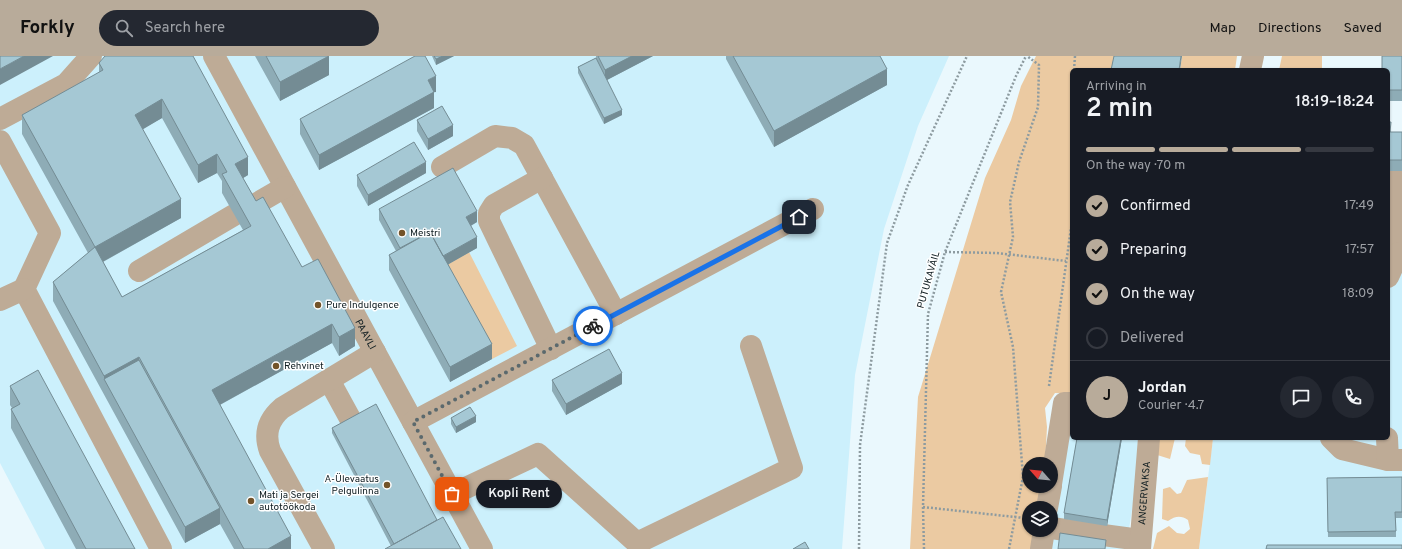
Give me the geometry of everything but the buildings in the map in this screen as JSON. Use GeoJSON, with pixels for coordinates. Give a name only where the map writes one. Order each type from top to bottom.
{"type":"FeatureCollection","features":[{"type":"Feature","properties":{"kind":"street"},"geometry":{"type":"LineString","coordinates":[[0,119],[66,84],[91,56]]}},
{"type":"Feature","properties":{"kind":"street","name":"PAAVLI"},"geometry":{"type":"LineString","coordinates":[[214,56],[482,549]]}},
{"type":"Feature","properties":{"kind":"street"},"geometry":{"type":"LineString","coordinates":[[1250,68],[1253,56]]}},
{"type":"Feature","properties":{"kind":"street"},"geometry":{"type":"LineString","coordinates":[[442,167],[495,136],[512,138],[524,145],[616,314]]}},
{"type":"Feature","properties":{"kind":"street"},"geometry":{"type":"LineString","coordinates":[[0,141],[50,234],[24,289],[0,300]]}},
{"type":"Feature","properties":{"kind":"street"},"geometry":{"type":"LineString","coordinates":[[542,178],[494,205],[489,213],[489,221],[551,349]]}},
{"type":"Feature","properties":{"kind":"street"},"geometry":{"type":"LineString","coordinates":[[1390,273],[1401,253],[1397,180]]}},
{"type":"Feature","properties":{"kind":"street"},"geometry":{"type":"LineString","coordinates":[[139,271],[285,187]]}},
{"type":"Feature","properties":{"kind":"street"},"geometry":{"type":"LineString","coordinates":[[413,422],[813,209]]}},
{"type":"Feature","properties":{"kind":"street"},"geometry":{"type":"LineString","coordinates":[[24,289],[161,549]]}},
{"type":"Feature","properties":{"kind":"street"},"geometry":{"type":"LineString","coordinates":[[452,494],[538,454],[638,543],[792,468],[751,346]]}},
{"type":"Feature","properties":{"kind":"street"},"geometry":{"type":"LineString","coordinates":[[324,549],[270,451],[266,435],[268,427],[276,413],[375,352]]}},
{"type":"Feature","properties":{"kind":"street"},"geometry":{"type":"LineString","coordinates":[[329,380],[374,463]]}},
{"type":"Feature","properties":{"kind":"street"},"geometry":{"type":"LineString","coordinates":[[1055,457],[1064,404],[1070,403]]}},
{"type":"Feature","properties":{"kind":"street","name":"ANGERVAKSA"},"geometry":{"type":"LineString","coordinates":[[1140,544],[1149,440]]}},
{"type":"Feature","properties":{"kind":"street"},"geometry":{"type":"LineString","coordinates":[[1333,440],[1342,449],[1395,460]]}},
{"type":"Feature","properties":{"kind":"street"},"geometry":{"type":"LineString","coordinates":[[1388,440],[1395,460]]}},
{"type":"Feature","properties":{"kind":"street"},"geometry":{"type":"LineString","coordinates":[[1058,529],[1140,544]]}},
{"type":"Feature","properties":{"kind":"street"},"geometry":{"type":"LineString","coordinates":[[1040,549],[1043,537]]}},
{"type":"Feature","properties":{"kind":"path"},"geometry":{"type":"LineString","coordinates":[[859,549],[860,445],[887,243],[908,185],[967,56]]}},
{"type":"Feature","properties":{"kind":"path"},"geometry":{"type":"LineString","coordinates":[[1009,549],[1023,477],[1013,348],[1001,292],[1013,238],[1010,202],[1019,162],[1038,107],[1039,65],[1027,56]]}},
{"type":"Feature","properties":{"kind":"path","name":"PUTUKAVÄIL"},"geometry":{"type":"LineString","coordinates":[[924,549],[923,507],[928,314],[945,252],[1016,76],[1027,56]]}},
{"type":"Feature","properties":{"kind":"path"},"geometry":{"type":"LineString","coordinates":[[1074,68],[1075,56]]}},
{"type":"Feature","properties":{"kind":"path"},"geometry":{"type":"LineString","coordinates":[[1048,394],[1070,234]]}},
{"type":"Feature","properties":{"kind":"path"},"geometry":{"type":"LineString","coordinates":[[945,252],[972,252],[1066,261]]}},
{"type":"Feature","properties":{"kind":"path"},"geometry":{"type":"LineString","coordinates":[[923,507],[1022,517]]}},
{"type":"Feature","properties":{"kind":"shaded area"},"geometry":{"type":"Polygon","coordinates":[[[0,56],[949,56],[918,126],[884,229],[855,375],[842,549],[45,549],[0,463],[0,56]]]}},
{"type":"Feature","properties":{"kind":"shaded area"},"geometry":{"type":"Polygon","coordinates":[[[1036,56],[1115,56],[1112,68],[1070,68],[1070,394],[1055,393],[1045,408],[1047,427],[1045,457],[1022,457],[1022,493],[1042,493],[1042,501],[1022,501],[1022,537],[1035,537],[1031,549],[910,549],[918,397],[985,178],[1011,120],[1021,86],[1036,56]]]}},
{"type":"Feature","properties":{"kind":"shaded area"},"geometry":{"type":"Polygon","coordinates":[[[1182,56],[1237,56],[1235,68],[1180,68],[1182,56]]]}},
{"type":"Feature","properties":{"kind":"shaded area"},"geometry":{"type":"Polygon","coordinates":[[[1282,56],[1322,56],[1322,68],[1279,68],[1282,56]]]}},
{"type":"Feature","properties":{"kind":"shaded area"},"geometry":{"type":"Polygon","coordinates":[[[1390,143],[1402,143],[1402,549],[1199,549],[1213,440],[1390,440],[1390,143]]]}},
{"type":"Feature","properties":{"kind":"shaded area"},"geometry":{"type":"Polygon","coordinates":[[[469,252],[517,346],[492,359],[442,268],[469,252]]]}},
{"type":"Feature","properties":{"kind":"shaded area"},"geometry":{"type":"Polygon","coordinates":[[[1070,321],[1070,440],[1143,440],[1126,549],[1047,549],[1047,537],[1058,537],[1058,501],[1048,501],[1048,493],[1058,493],[1058,457],[1049,457],[1070,321]]]}},
{"type":"Feature","properties":{"kind":"shaded area"},"geometry":{"type":"Polygon","coordinates":[[[1155,440],[1175,440],[1170,459],[1154,454],[1155,440]]]}},
{"type":"Feature","properties":{"kind":"shaded area"},"geometry":{"type":"Polygon","coordinates":[[[1186,440],[1213,440],[1210,465],[1202,464],[1200,455],[1190,453],[1185,446],[1186,440]]]}},
{"type":"Feature","properties":{"kind":"shaded area"},"geometry":{"type":"Polygon","coordinates":[[[1208,477],[1199,549],[1153,549],[1157,533],[1169,526],[1177,533],[1184,534],[1190,529],[1188,520],[1183,517],[1176,517],[1168,521],[1162,519],[1163,489],[1170,487],[1177,494],[1181,493],[1187,480],[1208,477]]]}},
{"type":"Feature","properties":{"kind":"way so far"},"geometry":{"type":"LineString","coordinates":[[452,494],[413,422],[593,326]]}},
{"type":"Feature","properties":{"kind":"place","name":"Meistri"},"geometry":{"type":"Point","coordinates":[402,233]}},
{"type":"Feature","properties":{"kind":"place","name":"Pure Indulgence"},"geometry":{"type":"Point","coordinates":[318,305]}},
{"type":"Feature","properties":{"kind":"place","name":"Rehvinet"},"geometry":{"type":"Point","coordinates":[276,366]}},
{"type":"Feature","properties":{"kind":"place","name":"A-Ülevaatus Pelgulinna"},"geometry":{"type":"Point","coordinates":[387,485]}},
{"type":"Feature","properties":{"kind":"place","name":"Kopli Rent"},"geometry":{"type":"Point","coordinates":[452,494]}},
{"type":"Feature","properties":{"kind":"place","name":"Mati ja Sergei autotöökoda"},"geometry":{"type":"Point","coordinates":[251,501]}},
{"type":"Feature","properties":{"kind":"route"},"geometry":{"type":"LineString","coordinates":[[593,326],[799,217]]}}]}
